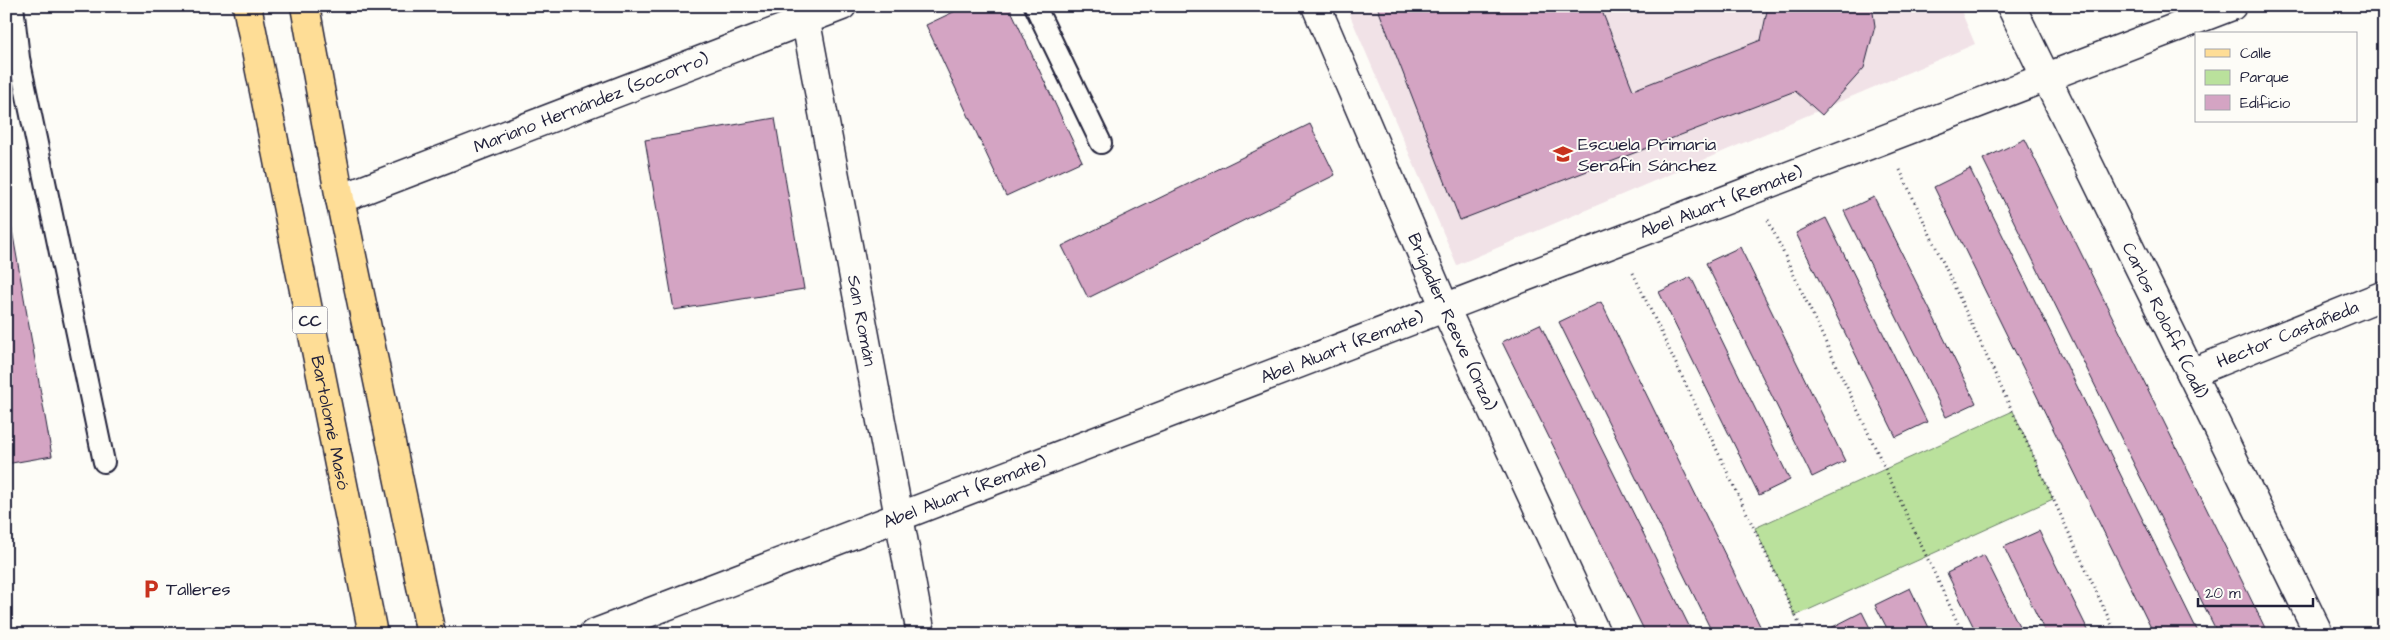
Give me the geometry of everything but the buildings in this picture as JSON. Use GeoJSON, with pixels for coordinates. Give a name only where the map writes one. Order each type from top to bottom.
{"type":"FeatureCollection","features":[{"type":"Feature","properties":{"kind":"main road","name":"Bartolomé Masó"},"geometry":{"type":"LineString","coordinates":[[247,6],[373,634]]}},
{"type":"Feature","properties":{"kind":"main road"},"geometry":{"type":"LineString","coordinates":[[305,6],[340,199],[431,634]]}},
{"type":"Feature","properties":{"kind":"street","name":"Mariano Hernández (Socorro)"},"geometry":{"type":"LineString","coordinates":[[340,199],[804,14],[842,6]]}},
{"type":"Feature","properties":{"kind":"street","name":"Brigadier Reeve (Onza)"},"geometry":{"type":"LineString","coordinates":[[1316,6],[1445,308],[1596,634]]}},
{"type":"Feature","properties":{"kind":"street","name":"Carlos Roloff (Cadí)"},"geometry":{"type":"LineString","coordinates":[[2011,6],[2319,634]]}},
{"type":"Feature","properties":{"kind":"street","name":"Abel Aluart (Remate)"},"geometry":{"type":"LineString","coordinates":[[593,634],[2232,6]]}},
{"type":"Feature","properties":{"kind":"street","name":"San Román"},"geometry":{"type":"LineString","coordinates":[[804,14],[921,634]]}},
{"type":"Feature","properties":{"kind":"street","name":"Hector Castañeda"},"geometry":{"type":"LineString","coordinates":[[2191,373],[2384,296]]}},
{"type":"Feature","properties":{"kind":"lane"},"geometry":{"type":"LineString","coordinates":[[12,6],[12,58],[104,462]]}},
{"type":"Feature","properties":{"kind":"lane"},"geometry":{"type":"LineString","coordinates":[[1035,6],[1101,144]]}},
{"type":"Feature","properties":{"kind":"path"},"geometry":{"type":"LineString","coordinates":[[1885,139],[2116,634]]}},
{"type":"Feature","properties":{"kind":"path"},"geometry":{"type":"LineString","coordinates":[[1754,189],[1963,634]]}},
{"type":"Feature","properties":{"kind":"path"},"geometry":{"type":"LineString","coordinates":[[1618,241],[1804,634]]}},
{"type":"Feature","properties":{"kind":"shaded area","name":"Escuela Primaria Serafín Sánchez"},"geometry":{"type":"Polygon","coordinates":[[[1346,6],[1959,6],[1975,44],[1457,265],[1346,6]]]}},
{"type":"Feature","properties":{"kind":"green space"},"geometry":{"type":"Polygon","coordinates":[[[2013,411],[2053,499],[1795,616],[1755,528],[2013,411]]]}},
{"type":"Feature","properties":{"kind":"place","name":"Escuela Primaria Serafín Sánchez"},"geometry":{"type":"Point","coordinates":[1563,154]}},
{"type":"Feature","properties":{"kind":"place","name":"Talleres"},"geometry":{"type":"Point","coordinates":[151,589]}}]}
